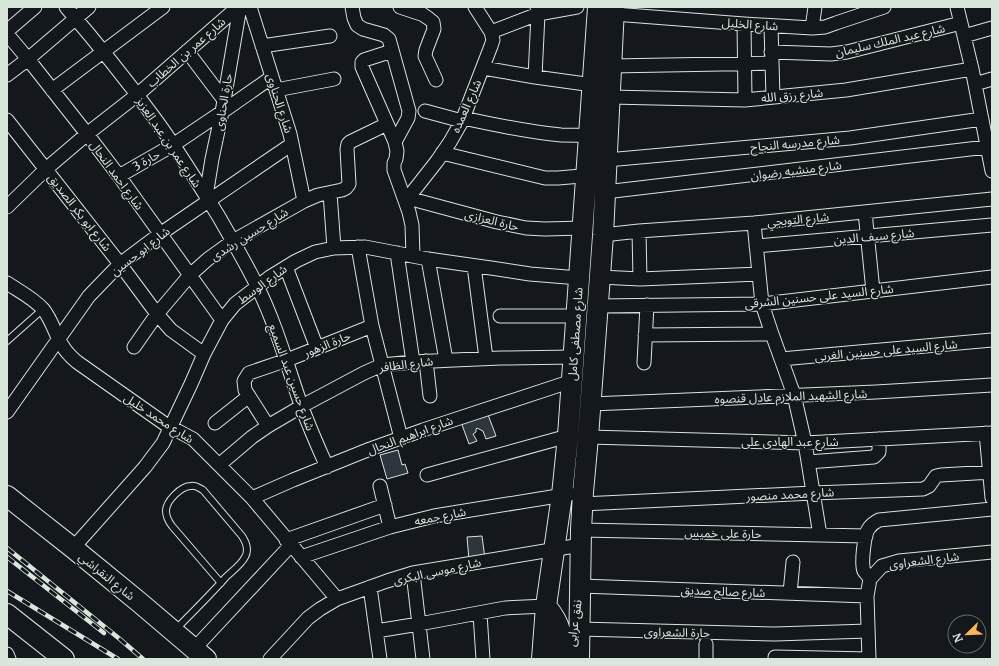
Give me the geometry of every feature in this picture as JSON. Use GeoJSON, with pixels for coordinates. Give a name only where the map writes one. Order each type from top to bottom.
{"type":"FeatureCollection","features":[{"type":"Feature","properties":{"kind":"main road","name":"شارع مصطفى كامل"},"geometry":{"type":"LineString","coordinates":[[579,659],[582,498],[591,404],[603,235],[610,97],[611,66],[609,9]]}},
{"type":"Feature","properties":{"kind":"main road","name":"شارع مصطفى كامل"},"geometry":{"type":"LineString","coordinates":[[542,659],[546,606],[562,495],[568,436],[593,85],[609,9]]}},
{"type":"Feature","properties":{"kind":"main road","name":"شارع النقراشي"},"geometry":{"type":"LineString","coordinates":[[7,496],[73,548],[200,654]]}},
{"type":"Feature","properties":{"kind":"main road","name":"نفق عرابى"},"geometry":{"type":"LineString","coordinates":[[570,659],[571,639],[580,586]]}},
{"type":"Feature","properties":{"kind":"main road","name":"نفق عرابى"},"geometry":{"type":"LineString","coordinates":[[546,606],[553,614],[561,633],[561,659]]}},
{"type":"Feature","properties":{"kind":"main road"},"geometry":{"type":"LineString","coordinates":[[7,614],[64,659]]}},
{"type":"Feature","properties":{"kind":"street"},"geometry":{"type":"LineString","coordinates":[[7,31],[35,7]]}},
{"type":"Feature","properties":{"kind":"street","name":"شارع عمر بن عبد العزيز"},"geometry":{"type":"LineString","coordinates":[[66,7],[138,95],[173,145],[233,241],[258,286]]}},
{"type":"Feature","properties":{"kind":"street"},"geometry":{"type":"LineString","coordinates":[[7,75],[89,7]]}},
{"type":"Feature","properties":{"kind":"street"},"geometry":{"type":"LineString","coordinates":[[52,90],[163,7]]}},
{"type":"Feature","properties":{"kind":"street","name":"شارع عمر بن الخطاب"},"geometry":{"type":"LineString","coordinates":[[7,207],[46,169],[87,134],[138,95],[239,7]]}},
{"type":"Feature","properties":{"kind":"street","name":"حارة الحناوى"},"geometry":{"type":"LineString","coordinates":[[207,198],[212,159],[223,106],[239,7]]}},
{"type":"Feature","properties":{"kind":"street","name":"شارع الحناوى"},"geometry":{"type":"LineString","coordinates":[[250,7],[288,129],[304,201]]}},
{"type":"Feature","properties":{"kind":"street"},"geometry":{"type":"LineString","coordinates":[[352,7],[357,25],[363,29],[384,35],[389,39],[409,111],[408,118],[395,142]]}},
{"type":"Feature","properties":{"kind":"street"},"geometry":{"type":"LineString","coordinates":[[400,7],[418,11],[432,22],[434,29],[425,56],[436,80]]}},
{"type":"Feature","properties":{"kind":"street"},"geometry":{"type":"LineString","coordinates":[[475,7],[492,32],[538,10],[577,7]]}},
{"type":"Feature","properties":{"kind":"street"},"geometry":{"type":"LineString","coordinates":[[812,28],[815,7]]}},
{"type":"Feature","properties":{"kind":"street","name":"شارع الخليل"},"geometry":{"type":"LineString","coordinates":[[609,9],[744,24],[812,28],[836,24],[884,7]]}},
{"type":"Feature","properties":{"kind":"street"},"geometry":{"type":"LineString","coordinates":[[957,7],[982,119],[988,132],[990,159]]}},
{"type":"Feature","properties":{"kind":"street"},"geometry":{"type":"LineString","coordinates":[[535,77],[538,10]]}},
{"type":"Feature","properties":{"kind":"street"},"geometry":{"type":"LineString","coordinates":[[744,24],[745,100]]}},
{"type":"Feature","properties":{"kind":"street"},"geometry":{"type":"LineString","coordinates":[[771,26],[773,97]]}},
{"type":"Feature","properties":{"kind":"street","name":"شارع عبد الملك سليمان"},"geometry":{"type":"LineString","coordinates":[[611,66],[745,63],[772,57],[847,52],[962,29],[992,28]]}},
{"type":"Feature","properties":{"kind":"street","name":"شارع العمده"},"geometry":{"type":"LineString","coordinates":[[406,198],[450,142],[462,119],[491,46],[493,40],[492,32]]}},
{"type":"Feature","properties":{"kind":"street","name":"شارع احمد النحال"},"geometry":{"type":"LineString","coordinates":[[7,34],[119,176],[222,320]]}},
{"type":"Feature","properties":{"kind":"street"},"geometry":{"type":"LineString","coordinates":[[262,46],[330,36]]}},
{"type":"Feature","properties":{"kind":"street"},"geometry":{"type":"LineString","coordinates":[[187,51],[223,106]]}},
{"type":"Feature","properties":{"kind":"street"},"geometry":{"type":"LineString","coordinates":[[392,51],[364,60],[362,67],[395,142],[397,151],[394,170],[406,198],[410,212],[413,256]]}},
{"type":"Feature","properties":{"kind":"street"},"geometry":{"type":"LineString","coordinates":[[483,68],[593,85]]}},
{"type":"Feature","properties":{"kind":"street","name":"شارع رزق الله"},"geometry":{"type":"LineString","coordinates":[[610,97],[745,100],[846,90],[972,69]]}},
{"type":"Feature","properties":{"kind":"street","name":"حارة 3"},"geometry":{"type":"LineString","coordinates":[[119,176],[173,145],[223,106],[272,77]]}},
{"type":"Feature","properties":{"kind":"street"},"geometry":{"type":"LineString","coordinates":[[276,90],[334,79]]}},
{"type":"Feature","properties":{"kind":"street"},"geometry":{"type":"LineString","coordinates":[[975,84],[992,79]]}},
{"type":"Feature","properties":{"kind":"street"},"geometry":{"type":"LineString","coordinates":[[425,111],[538,132],[589,136]]}},
{"type":"Feature","properties":{"kind":"street","name":"شارع مدرسه النجاح"},"geometry":{"type":"LineString","coordinates":[[606,175],[982,119]]}},
{"type":"Feature","properties":{"kind":"street","name":"شارع ابو بكر الصديق"},"geometry":{"type":"LineString","coordinates":[[7,120],[120,264],[157,314],[171,330],[204,354]]}},
{"type":"Feature","properties":{"kind":"street","name":"شارع حسين رشدى"},"geometry":{"type":"LineString","coordinates":[[134,346],[157,314],[190,275],[208,259],[233,241],[304,201],[314,196],[346,188],[349,184],[348,144],[387,124]]}},
{"type":"Feature","properties":{"kind":"street","name":"شارع ابو حسين"},"geometry":{"type":"LineString","coordinates":[[7,412],[89,296],[120,264],[207,198],[292,144]]}},
{"type":"Feature","properties":{"kind":"street"},"geometry":{"type":"LineString","coordinates":[[442,153],[544,178],[606,175]]}},
{"type":"Feature","properties":{"kind":"street","name":"شارع منشيه رضوان"},"geometry":{"type":"LineString","coordinates":[[606,175],[990,159]]}},
{"type":"Feature","properties":{"kind":"street"},"geometry":{"type":"LineString","coordinates":[[330,193],[334,248]]}},
{"type":"Feature","properties":{"kind":"street","name":"حارة العزازى"},"geometry":{"type":"LineString","coordinates":[[406,198],[497,222],[526,228],[583,228]]}},
{"type":"Feature","properties":{"kind":"street","name":"شارع التوبجي"},"geometry":{"type":"LineString","coordinates":[[603,235],[754,223],[992,199]]}},
{"type":"Feature","properties":{"kind":"street"},"geometry":{"type":"LineString","coordinates":[[865,212],[873,291]]}},
{"type":"Feature","properties":{"kind":"street"},"geometry":{"type":"LineString","coordinates":[[754,223],[762,304],[794,395],[805,443],[820,535]]}},
{"type":"Feature","properties":{"kind":"street","name":"شارع سيف الدين"},"geometry":{"type":"LineString","coordinates":[[756,246],[992,225]]}},
{"type":"Feature","properties":{"kind":"street"},"geometry":{"type":"LineString","coordinates":[[639,231],[640,279]]}},
{"type":"Feature","properties":{"kind":"street"},"geometry":{"type":"LineString","coordinates":[[358,247],[372,326],[401,438]]}},
{"type":"Feature","properties":{"kind":"street","name":"شارع الوسط"},"geometry":{"type":"LineString","coordinates":[[73,548],[145,466],[163,443],[204,354],[222,320],[235,304],[270,277],[296,261],[316,252],[334,248],[365,247],[474,266],[530,274],[579,278]]}},
{"type":"Feature","properties":{"kind":"street"},"geometry":{"type":"LineString","coordinates":[[397,252],[420,361],[430,396]]}},
{"type":"Feature","properties":{"kind":"street"},"geometry":{"type":"LineString","coordinates":[[428,259],[446,360]]}},
{"type":"Feature","properties":{"kind":"street"},"geometry":{"type":"LineString","coordinates":[[474,266],[486,358]]}},
{"type":"Feature","properties":{"kind":"street"},"geometry":{"type":"LineString","coordinates":[[286,267],[317,348]]}},
{"type":"Feature","properties":{"kind":"street"},"geometry":{"type":"LineString","coordinates":[[600,277],[640,279],[759,274]]}},
{"type":"Feature","properties":{"kind":"street","name":"شارع السيد على حسنين الشرقى"},"geometry":{"type":"LineString","coordinates":[[598,306],[762,304],[992,277]]}},
{"type":"Feature","properties":{"kind":"street","name":"شارع محمد خليل"},"geometry":{"type":"LineString","coordinates":[[7,283],[36,302],[43,309],[48,316],[61,345],[77,362],[164,424],[193,439],[252,498],[337,599]]}},
{"type":"Feature","properties":{"kind":"street","name":"شارع حسين عبد السميع"},"geometry":{"type":"LineString","coordinates":[[258,286],[287,360],[302,406],[327,467]]}},
{"type":"Feature","properties":{"kind":"street"},"geometry":{"type":"LineString","coordinates":[[644,363],[647,305]]}},
{"type":"Feature","properties":{"kind":"street"},"geometry":{"type":"LineString","coordinates":[[500,316],[577,316]]}},
{"type":"Feature","properties":{"kind":"street","name":"حارة الزهور"},"geometry":{"type":"LineString","coordinates":[[268,426],[245,390],[244,381],[249,373],[287,360],[372,326]]}},
{"type":"Feature","properties":{"kind":"street"},"geometry":{"type":"LineString","coordinates":[[645,335],[772,334]]}},
{"type":"Feature","properties":{"kind":"street","name":"شارع السيد على حسنين الغربى"},"geometry":{"type":"LineString","coordinates":[[781,360],[992,340]]}},
{"type":"Feature","properties":{"kind":"street","name":"شارع الظافر"},"geometry":{"type":"LineString","coordinates":[[219,465],[252,437],[268,426],[302,406],[382,365],[420,361],[486,358],[574,357]]}},
{"type":"Feature","properties":{"kind":"street","name":"شارع ابراهيم النحال"},"geometry":{"type":"LineString","coordinates":[[252,498],[370,449],[572,381]]}},
{"type":"Feature","properties":{"kind":"street","name":"شارع الشهيد الملازم عادل قنصوه"},"geometry":{"type":"LineString","coordinates":[[591,404],[876,392],[992,385]]}},
{"type":"Feature","properties":{"kind":"street"},"geometry":{"type":"LineString","coordinates":[[216,423],[249,396]]}},
{"type":"Feature","properties":{"kind":"street"},"geometry":{"type":"LineString","coordinates":[[989,433],[992,498]]}},
{"type":"Feature","properties":{"kind":"street","name":"شارع عبد الهادى على"},"geometry":{"type":"LineString","coordinates":[[588,437],[805,443],[989,433]]}},
{"type":"Feature","properties":{"kind":"street"},"geometry":{"type":"LineString","coordinates":[[427,475],[568,436]]}},
{"type":"Feature","properties":{"kind":"street"},"geometry":{"type":"LineString","coordinates":[[808,462],[874,457],[879,452],[879,439]]}},
{"type":"Feature","properties":{"kind":"street","name":"شارع محمد منصور"},"geometry":{"type":"LineString","coordinates":[[582,498],[813,493],[923,488],[929,486],[936,476],[991,472]]}},
{"type":"Feature","properties":{"kind":"street"},"geometry":{"type":"LineString","coordinates":[[380,486],[390,527]]}},
{"type":"Feature","properties":{"kind":"street","name":"شارع جمعه"},"geometry":{"type":"LineString","coordinates":[[301,557],[390,527],[434,516],[562,495],[582,498]]}},
{"type":"Feature","properties":{"kind":"street"},"geometry":{"type":"LineString","coordinates":[[200,654],[289,542],[384,505]]}},
{"type":"Feature","properties":{"kind":"street"},"geometry":{"type":"LineString","coordinates":[[775,634],[775,658],[869,659],[867,596],[870,579],[864,572],[863,563],[868,529],[873,523],[879,520],[992,510]]}},
{"type":"Feature","properties":{"kind":"street","name":"حارة على خميس"},"geometry":{"type":"LineString","coordinates":[[581,538],[820,535],[866,536]]}},
{"type":"Feature","properties":{"kind":"street","name":"شارع موسى البكرى"},"geometry":{"type":"LineString","coordinates":[[270,659],[308,618],[337,599],[413,573],[554,549],[581,538]]}},
{"type":"Feature","properties":{"kind":"street","name":"شارع الشعراوى"},"geometry":{"type":"LineString","coordinates":[[870,579],[882,566],[899,561],[992,552]]}},
{"type":"Feature","properties":{"kind":"street"},"geometry":{"type":"LineString","coordinates":[[790,593],[794,562]]}},
{"type":"Feature","properties":{"kind":"street"},"geometry":{"type":"LineString","coordinates":[[413,573],[423,659]]}},
{"type":"Feature","properties":{"kind":"street","name":"شارع صالح صديق"},"geometry":{"type":"LineString","coordinates":[[580,586],[867,596]]}},
{"type":"Feature","properties":{"kind":"street"},"geometry":{"type":"LineString","coordinates":[[370,587],[380,659]]}},
{"type":"Feature","properties":{"kind":"street"},"geometry":{"type":"LineString","coordinates":[[376,631],[480,614],[505,608],[546,606]]}},
{"type":"Feature","properties":{"kind":"street"},"geometry":{"type":"LineString","coordinates":[[480,614],[483,659]]}},
{"type":"Feature","properties":{"kind":"street","name":"حارة الشعراوى"},"geometry":{"type":"LineString","coordinates":[[579,629],[775,634],[868,631]]}},
{"type":"Feature","properties":{"kind":"street"},"geometry":{"type":"LineString","coordinates":[[706,644],[706,659]]}},
{"type":"Feature","properties":{"kind":"street"},"geometry":{"type":"LineString","coordinates":[[7,654],[9,659]]}},
{"type":"Feature","properties":{"kind":"lane"},"geometry":{"type":"LineString","coordinates":[[7,341],[43,309]]}},
{"type":"Feature","properties":{"kind":"lane"},"geometry":{"type":"LineString","coordinates":[[174,632],[221,583],[242,561],[247,551],[245,541],[203,490],[194,486],[185,487],[167,504],[166,516],[172,526],[221,583]]}},
{"type":"Feature","properties":{"kind":"building"},"geometry":{"type":"Polygon","coordinates":[[[487,412],[496,436],[486,439],[483,431],[477,428],[476,432],[473,434],[477,441],[469,444],[461,422],[487,412]]]}},
{"type":"Feature","properties":{"kind":"building"},"geometry":{"type":"Polygon","coordinates":[[[398,450],[402,465],[405,464],[408,473],[387,479],[380,455],[398,450]]]}},
{"type":"Feature","properties":{"kind":"building"},"geometry":{"type":"Polygon","coordinates":[[[482,536],[485,559],[469,560],[467,537],[482,536]]]}},
{"type":"Feature","properties":{"kind":"railway"},"geometry":{"type":"LineString","coordinates":[[7,548],[143,659]]}},
{"type":"Feature","properties":{"kind":"railway"},"geometry":{"type":"LineString","coordinates":[[7,557],[104,633]]}},
{"type":"Feature","properties":{"kind":"railway"},"geometry":{"type":"LineString","coordinates":[[7,591],[118,659]]}}]}
